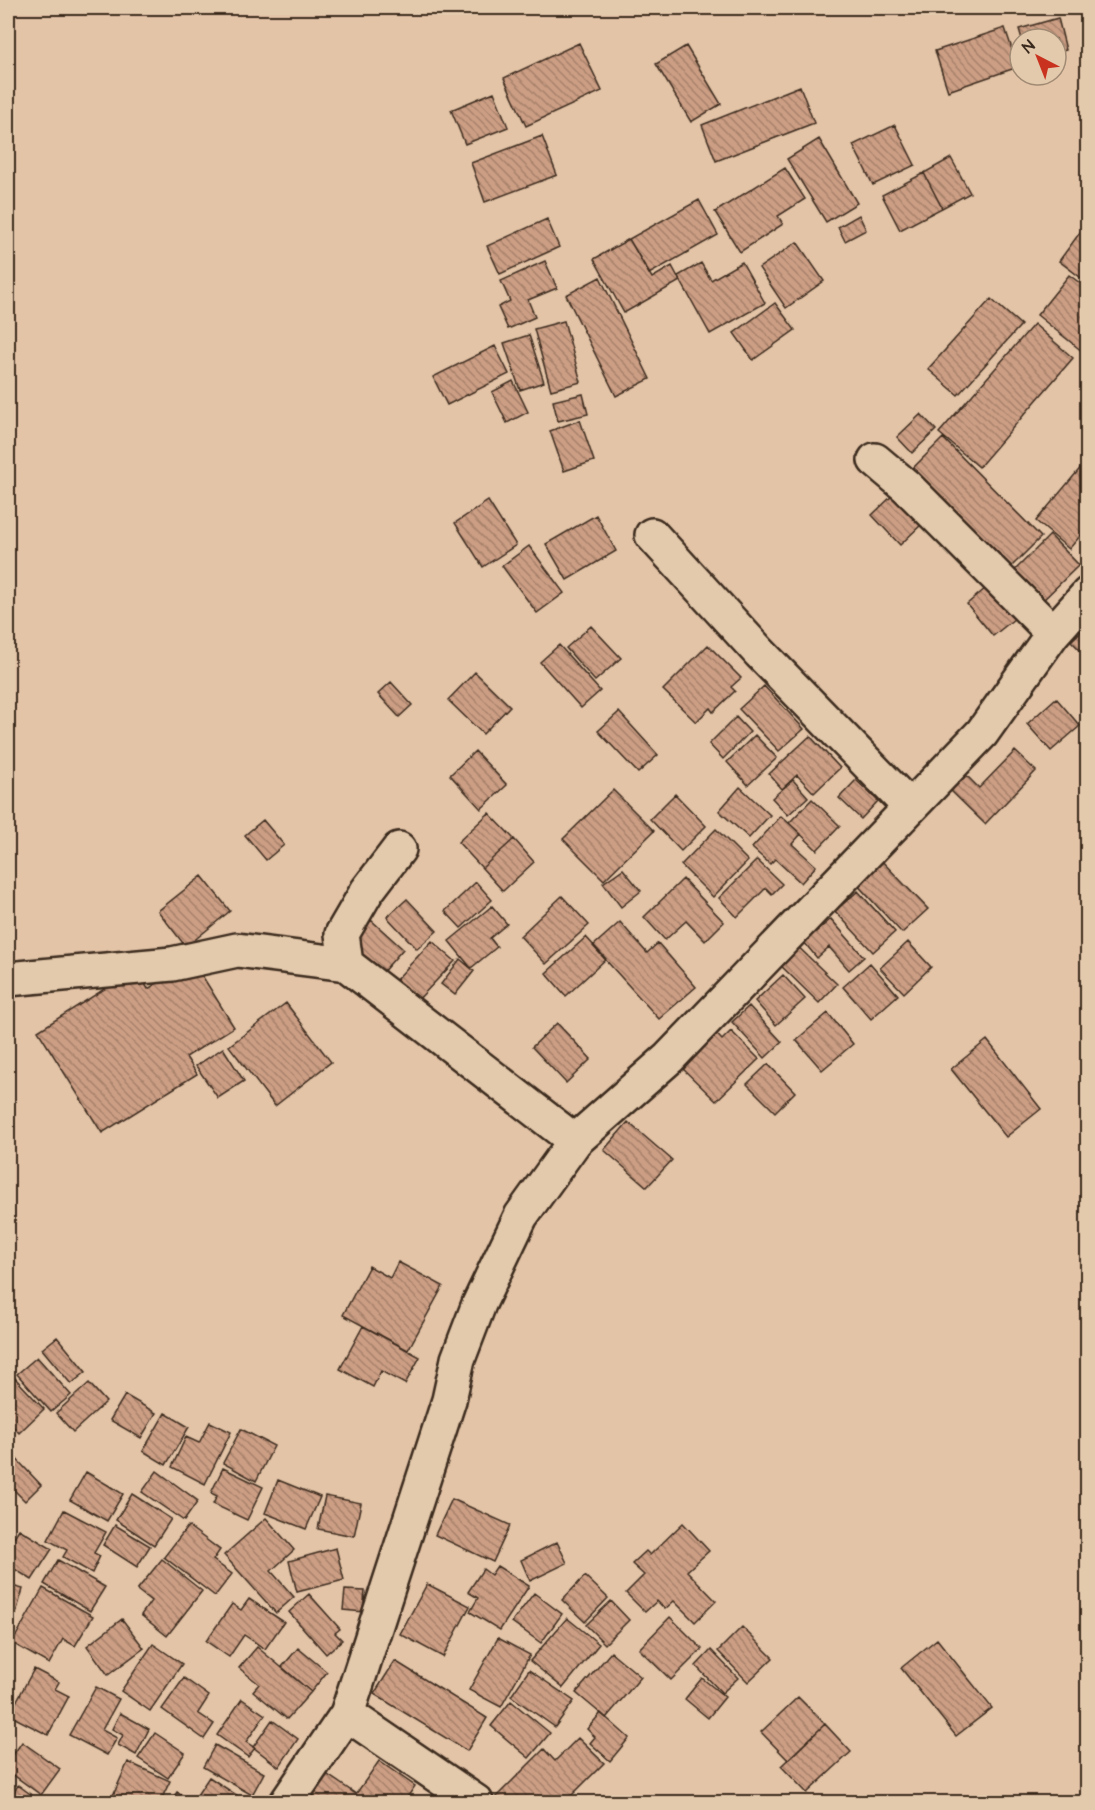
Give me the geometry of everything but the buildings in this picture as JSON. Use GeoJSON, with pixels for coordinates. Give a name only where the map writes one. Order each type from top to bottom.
{"type":"FeatureCollection","features":[{"type":"Feature","properties":{"kind":"street"},"geometry":{"type":"LineString","coordinates":[[875,460],[906,486],[1053,633]]}},
{"type":"Feature","properties":{"kind":"street"},"geometry":{"type":"LineString","coordinates":[[652,535],[760,653],[910,807]]}},
{"type":"Feature","properties":{"kind":"street"},"geometry":{"type":"LineString","coordinates":[[287,1803],[347,1714],[449,1400],[458,1359],[479,1304],[521,1216],[575,1142],[669,1058],[982,733],[1053,633],[1088,594]]}},
{"type":"Feature","properties":{"kind":"street"},"geometry":{"type":"LineString","coordinates":[[346,964],[342,934],[367,891],[399,849]]}},
{"type":"Feature","properties":{"kind":"street"},"geometry":{"type":"LineString","coordinates":[[8,979],[172,963],[237,950],[346,964],[575,1142]]}},
{"type":"Feature","properties":{"kind":"street"},"geometry":{"type":"LineString","coordinates":[[347,1714],[476,1803]]}}]}
